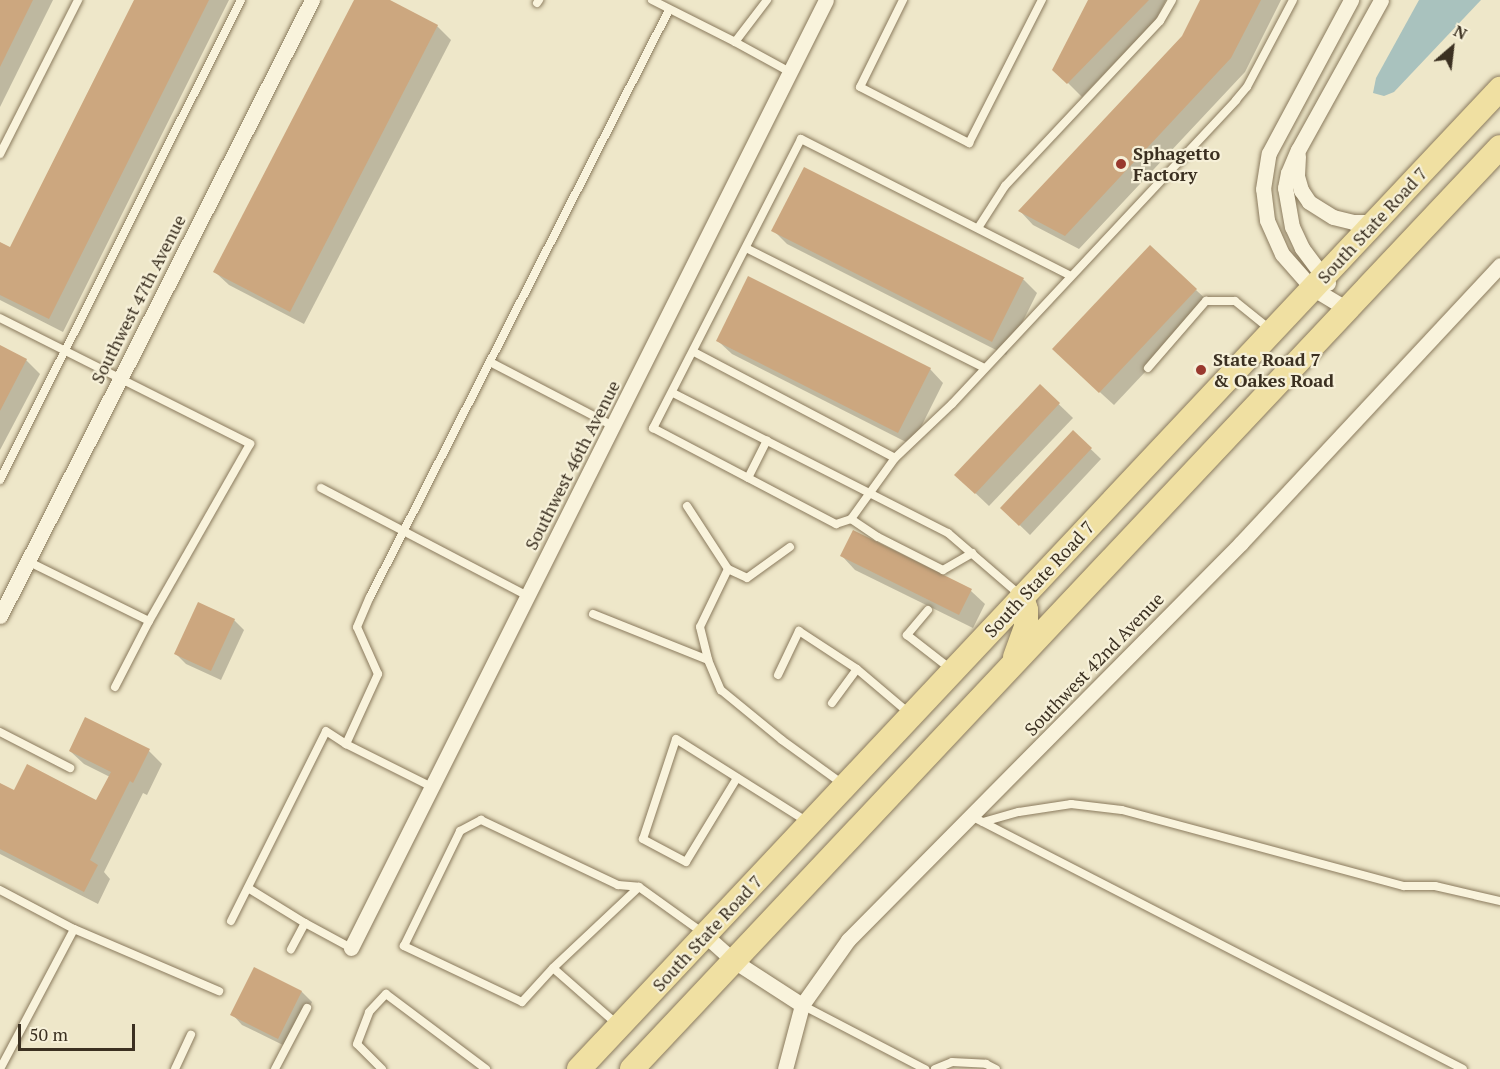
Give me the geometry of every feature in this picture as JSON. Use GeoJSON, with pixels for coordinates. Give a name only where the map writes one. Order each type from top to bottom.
{"type":"FeatureCollection","features":[{"type":"Feature","properties":{"kind":"main road","name":"South State Road 7"},"geometry":{"type":"LineString","coordinates":[[579,1069],[1500,88]]}},
{"type":"Feature","properties":{"kind":"main road"},"geometry":{"type":"LineString","coordinates":[[632,1069],[1500,147]]}},
{"type":"Feature","properties":{"kind":"main road"},"geometry":{"type":"LineString","coordinates":[[1011,668],[1026,626],[1026,610],[1022,597]]}},
{"type":"Feature","properties":{"kind":"street","name":"Southwest 47th Avenue"},"geometry":{"type":"LineString","coordinates":[[0,616],[312,0]]}},
{"type":"Feature","properties":{"kind":"street","name":"Southwest 46th Avenue"},"geometry":{"type":"LineString","coordinates":[[351,948],[826,0]]}},
{"type":"Feature","properties":{"kind":"street"},"geometry":{"type":"LineString","coordinates":[[1347,309],[1318,282],[1282,254],[1267,220],[1263,189],[1269,153],[1351,0]]}},
{"type":"Feature","properties":{"kind":"street"},"geometry":{"type":"LineString","coordinates":[[1372,0],[1372,16]]}},
{"type":"Feature","properties":{"kind":"street"},"geometry":{"type":"LineString","coordinates":[[1318,282],[1286,206],[1285,188],[1288,173],[1298,150],[1380,0]]}},
{"type":"Feature","properties":{"kind":"street"},"geometry":{"type":"LineString","coordinates":[[1298,150],[1298,176],[1301,190],[1309,202],[1333,217],[1353,222],[1375,222]]}},
{"type":"Feature","properties":{"kind":"street","name":"Southwest 42nd Avenue"},"geometry":{"type":"LineString","coordinates":[[802,1005],[848,940],[977,819],[1241,543],[1500,265]]}},
{"type":"Feature","properties":{"kind":"street"},"geometry":{"type":"LineString","coordinates":[[705,935],[734,961],[802,1005],[785,1069]]}},
{"type":"Feature","properties":{"kind":"lane"},"geometry":{"type":"LineString","coordinates":[[0,154],[78,0]]}},
{"type":"Feature","properties":{"kind":"lane"},"geometry":{"type":"LineString","coordinates":[[0,480],[241,0]]}},
{"type":"Feature","properties":{"kind":"lane"},"geometry":{"type":"LineString","coordinates":[[652,0],[790,72]]}},
{"type":"Feature","properties":{"kind":"lane"},"geometry":{"type":"LineString","coordinates":[[735,42],[767,0]]}},
{"type":"Feature","properties":{"kind":"lane"},"geometry":{"type":"LineString","coordinates":[[903,0],[860,87],[969,143],[1042,0]]}},
{"type":"Feature","properties":{"kind":"lane"},"geometry":{"type":"LineString","coordinates":[[978,228],[1005,186],[1160,21],[1172,0]]}},
{"type":"Feature","properties":{"kind":"lane"},"geometry":{"type":"LineString","coordinates":[[1071,276],[801,139],[694,352],[653,428],[836,524],[851,519],[895,458],[985,368],[1071,276],[1247,87],[1293,0]]}},
{"type":"Feature","properties":{"kind":"lane"},"geometry":{"type":"LineString","coordinates":[[346,744],[378,674],[357,627],[669,10]]}},
{"type":"Feature","properties":{"kind":"lane"},"geometry":{"type":"LineString","coordinates":[[746,248],[985,368]]}},
{"type":"Feature","properties":{"kind":"lane"},"geometry":{"type":"LineString","coordinates":[[1148,368],[1206,301],[1235,301],[1272,331]]}},
{"type":"Feature","properties":{"kind":"lane"},"geometry":{"type":"LineString","coordinates":[[0,318],[250,444],[149,621],[116,687]]}},
{"type":"Feature","properties":{"kind":"lane"},"geometry":{"type":"LineString","coordinates":[[694,352],[895,458]]}},
{"type":"Feature","properties":{"kind":"lane"},"geometry":{"type":"LineString","coordinates":[[490,362],[613,426]]}},
{"type":"Feature","properties":{"kind":"lane"},"geometry":{"type":"LineString","coordinates":[[673,393],[948,533],[1022,597]]}},
{"type":"Feature","properties":{"kind":"lane"},"geometry":{"type":"LineString","coordinates":[[748,478],[767,440]]}},
{"type":"Feature","properties":{"kind":"lane"},"geometry":{"type":"LineString","coordinates":[[321,488],[528,596]]}},
{"type":"Feature","properties":{"kind":"lane"},"geometry":{"type":"LineString","coordinates":[[687,506],[728,568],[747,578],[790,547]]}},
{"type":"Feature","properties":{"kind":"lane"},"geometry":{"type":"LineString","coordinates":[[851,519],[878,537],[943,570],[973,553]]}},
{"type":"Feature","properties":{"kind":"lane"},"geometry":{"type":"LineString","coordinates":[[27,561],[149,621]]}},
{"type":"Feature","properties":{"kind":"lane"},"geometry":{"type":"LineString","coordinates":[[728,568],[700,627],[708,660],[722,690],[782,740],[845,786]]}},
{"type":"Feature","properties":{"kind":"lane"},"geometry":{"type":"LineString","coordinates":[[928,609],[906,635],[953,671]]}},
{"type":"Feature","properties":{"kind":"lane"},"geometry":{"type":"LineString","coordinates":[[593,614],[708,660]]}},
{"type":"Feature","properties":{"kind":"lane"},"geometry":{"type":"LineString","coordinates":[[778,675],[799,631],[857,669],[911,715]]}},
{"type":"Feature","properties":{"kind":"lane"},"geometry":{"type":"LineString","coordinates":[[832,703],[857,669]]}},
{"type":"Feature","properties":{"kind":"lane"},"geometry":{"type":"LineString","coordinates":[[231,921],[326,731],[346,744],[432,787]]}},
{"type":"Feature","properties":{"kind":"lane"},"geometry":{"type":"LineString","coordinates":[[0,732],[70,768]]}},
{"type":"Feature","properties":{"kind":"lane"},"geometry":{"type":"LineString","coordinates":[[737,778],[686,862],[643,839],[676,739],[810,824]]}},
{"type":"Feature","properties":{"kind":"lane"},"geometry":{"type":"LineString","coordinates":[[977,819],[1071,804],[1122,810],[1404,886],[1435,886],[1500,901]]}},
{"type":"Feature","properties":{"kind":"lane"},"geometry":{"type":"LineString","coordinates":[[977,819],[1463,1069]]}},
{"type":"Feature","properties":{"kind":"lane"},"geometry":{"type":"LineString","coordinates":[[639,887],[553,968],[522,1002],[404,946],[460,831],[481,820],[618,885],[639,887],[705,935]]}},
{"type":"Feature","properties":{"kind":"lane"},"geometry":{"type":"LineString","coordinates":[[248,888],[351,948]]}},
{"type":"Feature","properties":{"kind":"lane"},"geometry":{"type":"LineString","coordinates":[[0,890],[74,929],[219,991]]}},
{"type":"Feature","properties":{"kind":"lane"},"geometry":{"type":"LineString","coordinates":[[291,949],[305,923]]}},
{"type":"Feature","properties":{"kind":"lane"},"geometry":{"type":"LineString","coordinates":[[0,1069],[74,929]]}},
{"type":"Feature","properties":{"kind":"lane"},"geometry":{"type":"LineString","coordinates":[[553,968],[619,1026]]}},
{"type":"Feature","properties":{"kind":"lane"},"geometry":{"type":"LineString","coordinates":[[382,1069],[357,1044],[369,1012],[386,994],[486,1069]]}},
{"type":"Feature","properties":{"kind":"lane"},"geometry":{"type":"LineString","coordinates":[[802,1005],[925,1069]]}},
{"type":"Feature","properties":{"kind":"lane"},"geometry":{"type":"LineString","coordinates":[[275,1069],[307,1008]]}},
{"type":"Feature","properties":{"kind":"lane"},"geometry":{"type":"LineString","coordinates":[[175,1069],[191,1035]]}},
{"type":"Feature","properties":{"kind":"lane"},"geometry":{"type":"LineString","coordinates":[[935,1069],[952,1062],[986,1064],[996,1069]]}},
{"type":"Feature","properties":{"kind":"water"},"geometry":{"type":"Polygon","coordinates":[[[1419,0],[1481,0],[1394,92],[1384,96],[1373,93],[1376,78],[1419,0]]]}},
{"type":"Feature","properties":{"kind":"building"},"geometry":{"type":"Polygon","coordinates":[[[0,0],[33,0],[0,67],[0,0]]]}},
{"type":"Feature","properties":{"kind":"building"},"geometry":{"type":"Polygon","coordinates":[[[134,0],[209,0],[49,319],[0,295],[0,242],[10,247],[134,0]]]}},
{"type":"Feature","properties":{"kind":"building"},"geometry":{"type":"Polygon","coordinates":[[[354,0],[390,0],[438,25],[290,312],[213,272],[354,0]]]}},
{"type":"Feature","properties":{"kind":"building"},"geometry":{"type":"Polygon","coordinates":[[[1088,0],[1149,0],[1067,84],[1052,70],[1088,0]]]}},
{"type":"Feature","properties":{"kind":"building"},"geometry":{"type":"Polygon","coordinates":[[[1200,0],[1261,0],[1231,58],[1065,236],[1018,211],[1182,36],[1200,0]]]}},
{"type":"Feature","properties":{"kind":"building"},"geometry":{"type":"Polygon","coordinates":[[[804,167],[1024,278],[992,342],[771,231],[804,167]]]}},
{"type":"Feature","properties":{"kind":"building"},"geometry":{"type":"Polygon","coordinates":[[[1150,245],[1197,289],[1099,393],[1052,349],[1150,245]]]}},
{"type":"Feature","properties":{"kind":"building"},"geometry":{"type":"Polygon","coordinates":[[[748,276],[931,368],[898,433],[716,341],[748,276]]]}},
{"type":"Feature","properties":{"kind":"building"},"geometry":{"type":"Polygon","coordinates":[[[0,345],[27,359],[0,411],[0,345]]]}},
{"type":"Feature","properties":{"kind":"building"},"geometry":{"type":"Polygon","coordinates":[[[1040,384],[1060,403],[975,494],[954,475],[1040,384]]]}},
{"type":"Feature","properties":{"kind":"building"},"geometry":{"type":"Polygon","coordinates":[[[1073,430],[1092,448],[1019,526],[1000,508],[1073,430]]]}},
{"type":"Feature","properties":{"kind":"building"},"geometry":{"type":"Polygon","coordinates":[[[853,530],[972,589],[959,615],[840,556],[853,530]]]}},
{"type":"Feature","properties":{"kind":"building"},"geometry":{"type":"Polygon","coordinates":[[[198,602],[235,619],[211,671],[174,654],[198,602]]]}},
{"type":"Feature","properties":{"kind":"building"},"geometry":{"type":"Polygon","coordinates":[[[85,717],[150,749],[133,783],[130,781],[90,860],[98,865],[84,892],[0,849],[0,783],[14,790],[27,764],[96,800],[111,772],[69,751],[85,717]]]}},
{"type":"Feature","properties":{"kind":"building"},"geometry":{"type":"Polygon","coordinates":[[[254,967],[302,991],[278,1039],[230,1015],[254,967]]]}},
{"type":"Feature","properties":{"kind":"place","name":"Sphagetto Factory"},"geometry":{"type":"Point","coordinates":[1121,164]}},
{"type":"Feature","properties":{"kind":"place","name":"State Road 7 & Oakes Road"},"geometry":{"type":"Point","coordinates":[1201,370]}}]}
